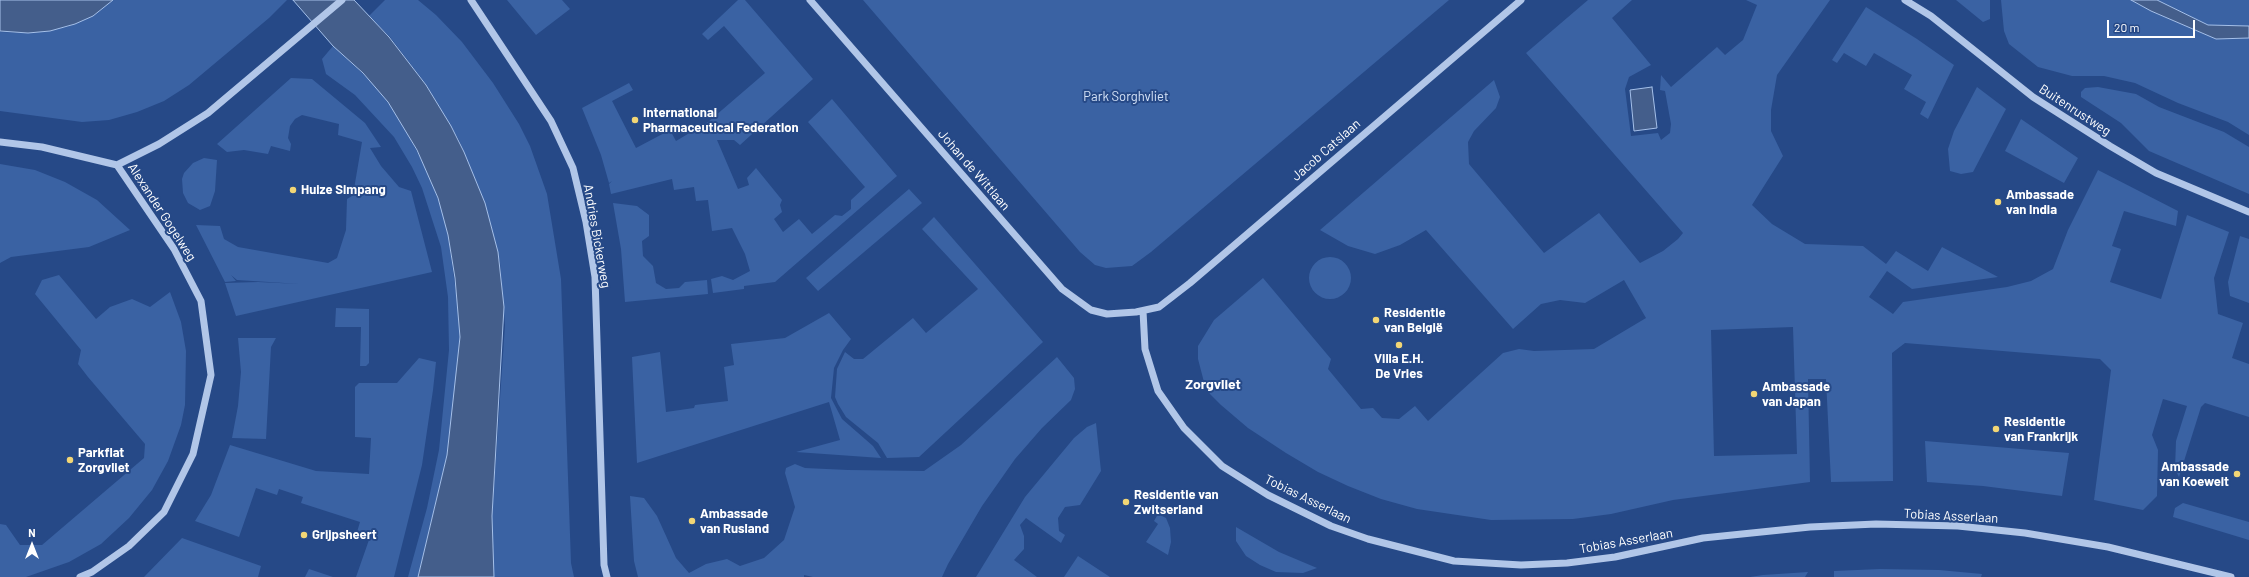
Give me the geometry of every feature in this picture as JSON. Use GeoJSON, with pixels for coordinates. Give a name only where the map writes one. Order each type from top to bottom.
{"type":"FeatureCollection","features":[{"type":"Feature","properties":{"kind":"street","name":"Alexander Gogelweg"},"geometry":{"type":"LineString","coordinates":[[0,142],[42,147],[117,165],[160,144],[208,113],[342,0]]}},
{"type":"Feature","properties":{"kind":"street","name":"Andries Bickerweg"},"geometry":{"type":"LineString","coordinates":[[471,0],[551,121],[573,168],[584,215],[594,277],[604,565],[607,577]]}},
{"type":"Feature","properties":{"kind":"street","name":"Johan de Wittlaan"},"geometry":{"type":"LineString","coordinates":[[810,0],[1062,289],[1091,310],[1107,314],[1144,311]]}},
{"type":"Feature","properties":{"kind":"street","name":"Jacob Catslaan"},"geometry":{"type":"LineString","coordinates":[[1144,311],[1158,307],[1190,283],[1520,0]]}},
{"type":"Feature","properties":{"kind":"street","name":"Buitenrustweg"},"geometry":{"type":"LineString","coordinates":[[1905,0],[1931,16],[2033,97],[2110,146],[2156,173],[2249,212]]}},
{"type":"Feature","properties":{"kind":"street","name":"Alexander Gogelweg"},"geometry":{"type":"LineString","coordinates":[[80,577],[92,572],[129,546],[164,512],[193,454],[211,375],[201,301],[174,249],[117,165]]}},
{"type":"Feature","properties":{"kind":"street","name":"Tobias Asserlaan"},"geometry":{"type":"LineString","coordinates":[[1144,311],[1145,349],[1158,391],[1184,428],[1222,466],[1268,495],[1331,526],[1368,539],[1454,561],[1521,565],[1567,563],[1615,558],[1703,538],[1810,527],[1876,524],[1958,526],[2025,533],[2108,547],[2231,577]]}},
{"type":"Feature","properties":{"kind":"green space"},"geometry":{"type":"Polygon","coordinates":[[[113,0],[287,0],[269,18],[189,85],[164,101],[137,112],[109,120],[82,122],[0,111],[0,32],[28,33],[67,27],[93,16],[113,0]]]}},
{"type":"Feature","properties":{"kind":"green space"},"geometry":{"type":"Polygon","coordinates":[[[385,0],[418,0],[436,15],[462,42],[493,83],[519,124],[530,146],[547,194],[561,279],[571,563],[574,577],[494,577],[492,516],[505,325],[500,263],[485,204],[459,140],[427,86],[390,37],[369,16],[385,0]]]}},
{"type":"Feature","properties":{"kind":"green space"},"geometry":{"type":"Polygon","coordinates":[[[507,0],[562,0],[570,9],[536,35],[507,0]]]}},
{"type":"Feature","properties":{"kind":"green space"},"geometry":{"type":"Polygon","coordinates":[[[738,0],[745,0],[813,79],[740,145],[734,140],[717,140],[738,189],[749,185],[747,178],[756,168],[782,200],[780,205],[782,212],[774,219],[783,232],[799,219],[812,234],[835,215],[842,216],[851,209],[851,200],[865,187],[808,122],[832,99],[897,176],[775,282],[744,286],[744,289],[713,293],[711,279],[722,276],[733,280],[750,271],[745,254],[732,228],[712,231],[708,200],[696,201],[694,187],[674,190],[672,179],[611,194],[609,184],[612,181],[609,183],[601,155],[582,108],[629,83],[633,90],[612,101],[636,148],[670,130],[676,141],[708,122],[765,73],[724,26],[708,40],[702,34],[738,0]]]}},
{"type":"Feature","properties":{"kind":"green space","name":"Park Sorghvliet"},"geometry":{"type":"Polygon","coordinates":[[[863,0],[1449,0],[1151,252],[1132,266],[1106,268],[1095,265],[1080,252],[863,0]]]}},
{"type":"Feature","properties":{"kind":"green space"},"geometry":{"type":"Polygon","coordinates":[[[1588,0],[1632,0],[1612,18],[1651,65],[1629,77],[1625,89],[1631,136],[1658,133],[1661,140],[1670,133],[1671,124],[1665,91],[1660,90],[1661,75],[1671,87],[1717,47],[1725,55],[1743,40],[1757,5],[1746,0],[1830,0],[1777,75],[1771,110],[1771,131],[1783,156],[1752,205],[1772,224],[1805,244],[1863,246],[1886,264],[1896,251],[1928,271],[1942,247],[1998,277],[1912,289],[1887,271],[1869,297],[1893,314],[1903,302],[2007,287],[2031,281],[2053,269],[2068,230],[2098,170],[2178,211],[2176,226],[2124,211],[2112,246],[2121,249],[2110,282],[2161,299],[2187,215],[2229,232],[2214,278],[2218,314],[2243,323],[2232,358],[2249,364],[2249,417],[2205,403],[2201,407],[2179,477],[2175,469],[2176,441],[2187,406],[2163,399],[2152,435],[2158,450],[2157,496],[2143,510],[2094,500],[2111,370],[2100,359],[1905,343],[1892,353],[1893,481],[1831,482],[1826,379],[1808,379],[1810,482],[1673,500],[1611,514],[1573,519],[1491,520],[1417,509],[1381,499],[1318,472],[1248,428],[1210,394],[1204,382],[1198,359],[1198,346],[1214,320],[1263,278],[1331,359],[1328,369],[1361,409],[1373,408],[1382,418],[1399,419],[1415,406],[1428,421],[1503,353],[1519,349],[1534,351],[1594,349],[1646,318],[1624,280],[1585,303],[1560,300],[1541,304],[1513,329],[1426,230],[1400,245],[1375,254],[1348,246],[1320,230],[1494,80],[1500,97],[1496,108],[1474,131],[1468,142],[1469,164],[1544,253],[1599,213],[1640,263],[1663,251],[1678,239],[1683,233],[1526,53],[1588,0]],[[1793,327],[1711,330],[1714,456],[1797,454],[1793,327]]]}},
{"type":"Feature","properties":{"kind":"green space"},"geometry":{"type":"Polygon","coordinates":[[[1956,0],[1990,0],[1990,19],[1983,22],[1956,0]]]}},
{"type":"Feature","properties":{"kind":"green space"},"geometry":{"type":"Polygon","coordinates":[[[2001,0],[2131,0],[2151,11],[2216,39],[2249,38],[2249,135],[2228,122],[2178,103],[2135,83],[2104,76],[2072,76],[2038,67],[2009,44],[2004,31],[2001,0]]]}},
{"type":"Feature","properties":{"kind":"green space"},"geometry":{"type":"Polygon","coordinates":[[[2157,0],[2249,0],[2249,26],[2208,25],[2157,0]]]}},
{"type":"Feature","properties":{"kind":"green space"},"geometry":{"type":"Polygon","coordinates":[[[1866,7],[1917,39],[1954,65],[1928,119],[1920,114],[1926,102],[1904,89],[1912,75],[1874,53],[1866,66],[1844,53],[1837,63],[1832,60],[1866,7]]]}},
{"type":"Feature","properties":{"kind":"green space"},"geometry":{"type":"Polygon","coordinates":[[[333,46],[376,86],[399,118],[428,172],[446,221],[458,307],[460,337],[458,366],[447,455],[418,577],[408,577],[427,508],[439,450],[449,350],[448,297],[441,247],[422,188],[412,167],[394,137],[355,95],[326,74],[322,59],[333,46]]]}},
{"type":"Feature","properties":{"kind":"green space"},"geometry":{"type":"Polygon","coordinates":[[[291,78],[312,79],[365,123],[381,147],[370,148],[381,166],[399,187],[411,191],[432,272],[236,316],[225,283],[258,282],[300,284],[237,280],[231,275],[236,281],[225,282],[196,225],[220,226],[224,239],[238,247],[328,263],[337,258],[346,230],[347,199],[352,196],[354,189],[362,142],[338,135],[339,124],[302,115],[295,119],[290,126],[288,138],[291,144],[290,151],[271,146],[268,154],[244,150],[227,152],[217,144],[291,78]]]}},
{"type":"Feature","properties":{"kind":"green space"},"geometry":{"type":"Polygon","coordinates":[[[1977,87],[2006,109],[1973,172],[1961,174],[1950,171],[1948,149],[1954,131],[1977,87]]]}},
{"type":"Feature","properties":{"kind":"green space"},"geometry":{"type":"Polygon","coordinates":[[[2098,87],[2136,94],[2159,107],[2224,132],[2249,147],[2249,194],[2149,151],[2121,123],[2081,97],[2081,92],[2085,88],[2098,87]]]}},
{"type":"Feature","properties":{"kind":"green space"},"geometry":{"type":"Polygon","coordinates":[[[2021,119],[2078,158],[2064,183],[2005,151],[2021,119]]]}},
{"type":"Feature","properties":{"kind":"green space"},"geometry":{"type":"Polygon","coordinates":[[[204,158],[217,160],[215,191],[210,206],[200,210],[188,203],[183,193],[182,179],[184,173],[193,163],[204,158]]]}},
{"type":"Feature","properties":{"kind":"green space"},"geometry":{"type":"Polygon","coordinates":[[[0,164],[35,170],[65,182],[97,200],[130,230],[89,247],[11,257],[0,263],[0,164]]]}},
{"type":"Feature","properties":{"kind":"green space"},"geometry":{"type":"Polygon","coordinates":[[[909,189],[922,203],[818,291],[806,278],[909,189]]]}},
{"type":"Feature","properties":{"kind":"green space"},"geometry":{"type":"Polygon","coordinates":[[[613,203],[637,206],[649,215],[649,236],[642,241],[643,256],[653,266],[656,283],[666,289],[679,288],[685,282],[707,280],[708,294],[625,302],[621,249],[613,203]]]}},
{"type":"Feature","properties":{"kind":"green space"},"geometry":{"type":"Polygon","coordinates":[[[934,217],[1043,342],[919,457],[887,458],[878,443],[846,417],[838,404],[835,397],[837,369],[845,352],[854,359],[863,359],[913,318],[926,333],[978,289],[922,229],[934,217]]]}},
{"type":"Feature","properties":{"kind":"green space"},"geometry":{"type":"Polygon","coordinates":[[[2240,236],[2249,239],[2249,303],[2230,296],[2228,282],[2240,236]]]}},
{"type":"Feature","properties":{"kind":"green space"},"geometry":{"type":"Polygon","coordinates":[[[1330,257],[1345,263],[1351,278],[1345,293],[1330,299],[1315,293],[1309,278],[1315,263],[1330,257]]]}},
{"type":"Feature","properties":{"kind":"green space"},"geometry":{"type":"Polygon","coordinates":[[[59,275],[96,319],[110,307],[132,299],[150,307],[170,292],[181,322],[186,351],[185,405],[181,425],[168,461],[152,490],[129,518],[101,544],[69,562],[26,577],[0,577],[0,524],[6,525],[20,545],[42,545],[144,458],[145,444],[78,364],[81,350],[35,294],[42,280],[59,275]]]}},
{"type":"Feature","properties":{"kind":"green space"},"geometry":{"type":"Polygon","coordinates":[[[336,308],[369,309],[369,363],[366,366],[360,366],[361,327],[335,327],[336,308]]]}},
{"type":"Feature","properties":{"kind":"green space"},"geometry":{"type":"Polygon","coordinates":[[[829,313],[851,339],[843,350],[834,368],[831,398],[842,419],[873,446],[881,458],[796,452],[840,440],[829,402],[637,463],[632,357],[660,352],[666,412],[694,408],[695,405],[728,401],[724,367],[734,365],[731,344],[785,338],[829,313]]]}},
{"type":"Feature","properties":{"kind":"green space"},"geometry":{"type":"Polygon","coordinates":[[[238,338],[276,338],[271,347],[266,439],[232,438],[238,406],[241,372],[238,338]]]}},
{"type":"Feature","properties":{"kind":"green space"},"geometry":{"type":"Polygon","coordinates":[[[1057,357],[1074,378],[1075,389],[1071,400],[1042,428],[1015,459],[982,506],[942,577],[813,577],[804,575],[804,577],[638,577],[634,561],[630,496],[644,498],[657,516],[676,558],[689,573],[706,564],[727,559],[740,566],[764,558],[784,540],[795,507],[785,473],[786,468],[795,464],[805,468],[924,471],[961,445],[1057,357]]]}},
{"type":"Feature","properties":{"kind":"green space"},"geometry":{"type":"Polygon","coordinates":[[[419,358],[436,362],[433,390],[422,465],[394,577],[356,577],[370,537],[357,532],[360,522],[301,503],[303,497],[279,489],[277,495],[256,488],[239,537],[195,521],[211,495],[230,445],[316,471],[369,474],[371,438],[355,437],[355,387],[359,383],[397,383],[419,358]]]}},
{"type":"Feature","properties":{"kind":"green space"},"geometry":{"type":"Polygon","coordinates":[[[1096,423],[1101,471],[1080,505],[1065,507],[1058,518],[1059,531],[1065,535],[1061,543],[1026,518],[1020,525],[1024,536],[1024,549],[1014,560],[1037,577],[976,577],[1025,497],[1074,438],[1087,427],[1096,423]]]}},
{"type":"Feature","properties":{"kind":"green space"},"geometry":{"type":"Polygon","coordinates":[[[1925,441],[2069,453],[2062,496],[1983,486],[1927,482],[1925,441]]]}},
{"type":"Feature","properties":{"kind":"green space"},"geometry":{"type":"Polygon","coordinates":[[[2183,503],[2249,522],[2249,540],[2173,517],[2175,508],[2183,503]]]}},
{"type":"Feature","properties":{"kind":"green space"},"geometry":{"type":"Polygon","coordinates":[[[1158,514],[1166,518],[1170,528],[1171,542],[1168,555],[1146,542],[1158,524],[1154,521],[1158,514]]]}},
{"type":"Feature","properties":{"kind":"green space"},"geometry":{"type":"Polygon","coordinates":[[[1236,527],[1279,552],[1317,568],[1303,573],[1276,572],[1260,565],[1246,556],[1236,541],[1236,527]]]}},
{"type":"Feature","properties":{"kind":"green space"},"geometry":{"type":"Polygon","coordinates":[[[182,538],[261,566],[258,577],[144,577],[182,538]]]}},
{"type":"Feature","properties":{"kind":"green space"},"geometry":{"type":"Polygon","coordinates":[[[1078,556],[1110,577],[1064,577],[1078,556]]]}},
{"type":"Feature","properties":{"kind":"green space"},"geometry":{"type":"Polygon","coordinates":[[[309,569],[333,577],[305,577],[309,569]]]}},
{"type":"Feature","properties":{"kind":"green space"},"geometry":{"type":"Polygon","coordinates":[[[1880,569],[1939,570],[1982,574],[1981,577],[1834,577],[1834,571],[1880,569]]]}},
{"type":"Feature","properties":{"kind":"green space"},"geometry":{"type":"Polygon","coordinates":[[[1808,572],[1805,577],[1750,577],[1763,575],[1808,572]]]}},
{"type":"Feature","properties":{"kind":"shaded area"},"geometry":{"type":"Polygon","coordinates":[[[0,0],[113,0],[93,16],[75,24],[50,31],[28,33],[0,31],[0,0]]]}},
{"type":"Feature","properties":{"kind":"shaded area"},"geometry":{"type":"Polygon","coordinates":[[[293,0],[354,0],[389,37],[426,85],[451,126],[464,152],[485,203],[498,252],[504,307],[492,516],[494,577],[418,577],[447,455],[460,337],[455,278],[448,235],[438,198],[417,150],[388,102],[363,73],[333,46],[293,0]]]}},
{"type":"Feature","properties":{"kind":"shaded area"},"geometry":{"type":"Polygon","coordinates":[[[2131,0],[2157,0],[2208,25],[2249,26],[2249,38],[2216,39],[2151,11],[2131,0]]]}},
{"type":"Feature","properties":{"kind":"shaded area"},"geometry":{"type":"Polygon","coordinates":[[[1652,87],[1657,128],[1634,131],[1630,90],[1652,87]]]}},
{"type":"Feature","properties":{"kind":"place","name":"International Pharmaceutical Federation"},"geometry":{"type":"Point","coordinates":[635,120]}},
{"type":"Feature","properties":{"kind":"place","name":"Huize Simpang"},"geometry":{"type":"Point","coordinates":[293,190]}},
{"type":"Feature","properties":{"kind":"place","name":"Ambassade van India"},"geometry":{"type":"Point","coordinates":[1998,202]}},
{"type":"Feature","properties":{"kind":"place","name":"Residentie van België"},"geometry":{"type":"Point","coordinates":[1376,320]}},
{"type":"Feature","properties":{"kind":"place","name":"Villa E.H. De Vries"},"geometry":{"type":"Point","coordinates":[1399,345]}},
{"type":"Feature","properties":{"kind":"place","name":"Ambassade van Japan"},"geometry":{"type":"Point","coordinates":[1754,394]}},
{"type":"Feature","properties":{"kind":"place","name":"Residentie van Frankrijk"},"geometry":{"type":"Point","coordinates":[1996,429]}},
{"type":"Feature","properties":{"kind":"place","name":"Parkflat Zorgvliet"},"geometry":{"type":"Point","coordinates":[70,460]}},
{"type":"Feature","properties":{"kind":"place","name":"Ambassade van Koeweit"},"geometry":{"type":"Point","coordinates":[2237,474]}},
{"type":"Feature","properties":{"kind":"place","name":"Residentie van Zwitserland"},"geometry":{"type":"Point","coordinates":[1126,502]}},
{"type":"Feature","properties":{"kind":"place","name":"Ambassade van Rusland"},"geometry":{"type":"Point","coordinates":[692,521]}},
{"type":"Feature","properties":{"kind":"place","name":"Grijpsheert"},"geometry":{"type":"Point","coordinates":[304,535]}},
{"type":"Feature","properties":{"kind":"district","name":"Zorgvliet"},"geometry":{"type":"Point","coordinates":[1213,384]}}]}
